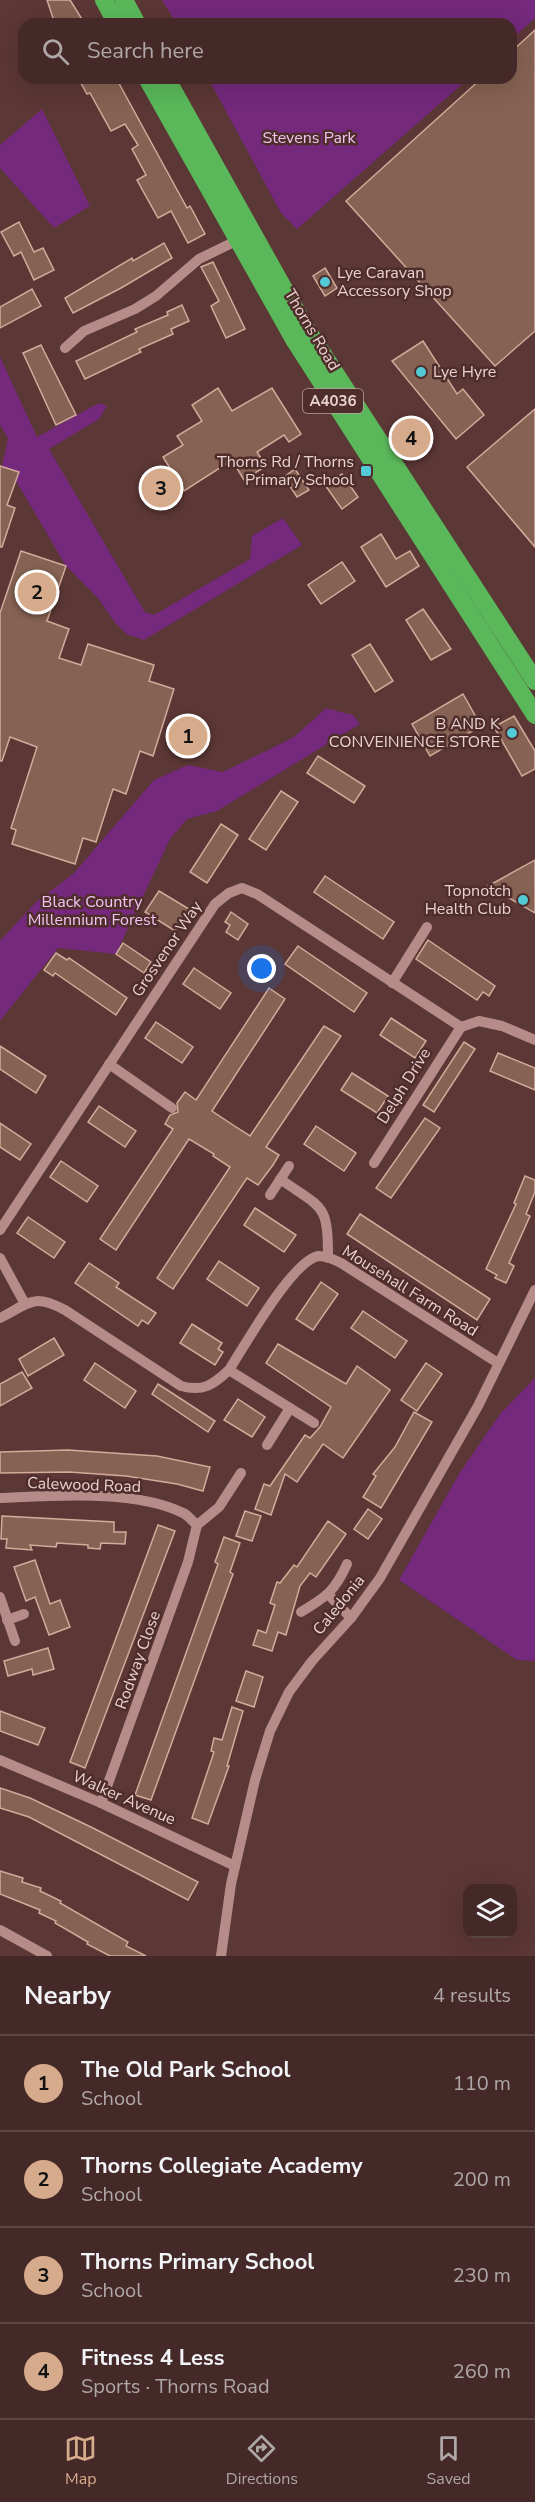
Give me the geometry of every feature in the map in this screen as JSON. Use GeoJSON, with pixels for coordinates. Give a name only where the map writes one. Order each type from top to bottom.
{"type":"FeatureCollection","features":[{"type":"Feature","properties":{"kind":"highway"},"geometry":{"type":"LineString","coordinates":[[104,0],[114,18]]}},
{"type":"Feature","properties":{"kind":"highway"},"geometry":{"type":"LineString","coordinates":[[124,0],[134,18]]}},
{"type":"Feature","properties":{"kind":"highway","name":"Thorns Road"},"geometry":{"type":"LineString","coordinates":[[150,84],[323,387],[535,715]]}},
{"type":"Feature","properties":{"kind":"highway","name":"Thorns Road"},"geometry":{"type":"LineString","coordinates":[[169,84],[305,327],[535,681]]}},
{"type":"Feature","properties":{"kind":"street"},"geometry":{"type":"LineString","coordinates":[[64,348],[84,331],[135,309],[156,296],[199,258],[238,240]]}},
{"type":"Feature","properties":{"kind":"street","name":"Grosvenor Way"},"geometry":{"type":"LineString","coordinates":[[1,1225],[64,1136],[215,904],[229,893],[242,888],[257,894],[461,1027]]}},
{"type":"Feature","properties":{"kind":"street"},"geometry":{"type":"LineString","coordinates":[[392,983],[427,927]]}},
{"type":"Feature","properties":{"kind":"street"},"geometry":{"type":"LineString","coordinates":[[461,1027],[479,1020],[502,1026],[535,1040]]}},
{"type":"Feature","properties":{"kind":"street","name":"Delph Drive"},"geometry":{"type":"LineString","coordinates":[[374,1163],[461,1027]]}},
{"type":"Feature","properties":{"kind":"street"},"geometry":{"type":"LineString","coordinates":[[109,1064],[172,1108]]}},
{"type":"Feature","properties":{"kind":"street"},"geometry":{"type":"LineString","coordinates":[[270,1195],[289,1166]]}},
{"type":"Feature","properties":{"kind":"street"},"geometry":{"type":"LineString","coordinates":[[280,1179],[323,1211],[328,1223],[328,1258]]}},
{"type":"Feature","properties":{"kind":"street","name":"Mousehall Farm Road"},"geometry":{"type":"LineString","coordinates":[[25,1304],[47,1301],[65,1310],[181,1386],[198,1390],[207,1388],[229,1370],[293,1273],[309,1260],[319,1256],[342,1263],[498,1363]]}},
{"type":"Feature","properties":{"kind":"street"},"geometry":{"type":"LineString","coordinates":[[0,1257],[25,1304],[0,1318]]}},
{"type":"Feature","properties":{"kind":"street","name":"Caledonia"},"geometry":{"type":"LineString","coordinates":[[222,1956],[235,1866],[255,1780],[270,1731],[289,1692],[312,1661],[351,1618],[380,1578],[478,1406],[535,1290]]}},
{"type":"Feature","properties":{"kind":"street"},"geometry":{"type":"LineString","coordinates":[[229,1370],[314,1423]]}},
{"type":"Feature","properties":{"kind":"street"},"geometry":{"type":"LineString","coordinates":[[267,1445],[290,1408]]}},
{"type":"Feature","properties":{"kind":"street"},"geometry":{"type":"LineString","coordinates":[[196,1525],[219,1507],[241,1473]]}},
{"type":"Feature","properties":{"kind":"street","name":"Calewood Road"},"geometry":{"type":"LineString","coordinates":[[0,1498],[61,1495],[127,1499],[165,1506],[185,1514],[196,1525]]}},
{"type":"Feature","properties":{"kind":"street","name":"Rodway Close"},"geometry":{"type":"LineString","coordinates":[[101,1803],[188,1562],[196,1525]]}},
{"type":"Feature","properties":{"kind":"street"},"geometry":{"type":"LineString","coordinates":[[301,1612],[329,1595],[339,1582],[347,1564]]}},
{"type":"Feature","properties":{"kind":"street"},"geometry":{"type":"LineString","coordinates":[[329,1595],[351,1618]]}},
{"type":"Feature","properties":{"kind":"street"},"geometry":{"type":"LineString","coordinates":[[0,1597],[15,1641]]}},
{"type":"Feature","properties":{"kind":"street"},"geometry":{"type":"LineString","coordinates":[[7,1620],[24,1614]]}},
{"type":"Feature","properties":{"kind":"street","name":"Walker Avenue"},"geometry":{"type":"LineString","coordinates":[[0,1760],[101,1803],[235,1866]]}},
{"type":"Feature","properties":{"kind":"street"},"geometry":{"type":"LineString","coordinates":[[0,1930],[47,1956]]}},
{"type":"Feature","properties":{"kind":"green space"},"geometry":{"type":"Polygon","coordinates":[[[162,0],[535,0],[535,18],[517,34],[517,18],[173,18],[162,0]]]}},
{"type":"Feature","properties":{"kind":"green space","name":"Stevens Park"},"geometry":{"type":"Polygon","coordinates":[[[211,84],[462,84],[297,229],[281,213],[211,84]]]}},
{"type":"Feature","properties":{"kind":"green space"},"geometry":{"type":"Polygon","coordinates":[[[42,109],[90,206],[54,228],[0,168],[0,145],[42,109]]]}},
{"type":"Feature","properties":{"kind":"green space"},"geometry":{"type":"Polygon","coordinates":[[[0,357],[37,437],[99,403],[107,406],[99,419],[49,449],[145,612],[154,615],[250,559],[252,536],[283,518],[302,545],[144,640],[128,635],[116,624],[97,597],[66,566],[16,481],[18,472],[2,466],[8,438],[0,425],[0,357]]]}},
{"type":"Feature","properties":{"kind":"green space","name":"Black Country Millennium Forest"},"geometry":{"type":"Polygon","coordinates":[[[326,708],[353,715],[360,724],[217,811],[187,819],[170,839],[116,954],[58,948],[0,1021],[0,941],[35,903],[74,873],[154,780],[188,765],[223,772],[294,737],[326,708]]]}},
{"type":"Feature","properties":{"kind":"green space"},"geometry":{"type":"Polygon","coordinates":[[[535,1378],[535,1661],[517,1660],[399,1580],[459,1474],[500,1414],[535,1378]]]}},
{"type":"Feature","properties":{"kind":"building"},"geometry":{"type":"Polygon","coordinates":[[[47,0],[70,0],[81,18],[53,18],[47,0]]]}},
{"type":"Feature","properties":{"kind":"building"},"geometry":{"type":"Polygon","coordinates":[[[535,30],[535,331],[495,366],[346,201],[475,84],[517,84],[517,46],[535,30]]]}},
{"type":"Feature","properties":{"kind":"building"},"geometry":{"type":"Polygon","coordinates":[[[81,84],[119,84],[187,208],[190,206],[205,234],[188,243],[171,211],[158,218],[137,180],[146,175],[132,149],[138,145],[125,124],[111,131],[90,93],[87,94],[81,84]]]}},
{"type":"Feature","properties":{"kind":"building"},"geometry":{"type":"Polygon","coordinates":[[[19,222],[34,252],[43,248],[54,270],[34,280],[21,252],[14,256],[1,232],[19,222]]]}},
{"type":"Feature","properties":{"kind":"building"},"geometry":{"type":"Polygon","coordinates":[[[164,243],[172,258],[73,313],[65,298],[132,258],[133,261],[164,243]]]}},
{"type":"Feature","properties":{"kind":"building"},"geometry":{"type":"Polygon","coordinates":[[[213,262],[245,329],[226,338],[211,306],[219,301],[201,267],[213,262]]]}},
{"type":"Feature","properties":{"kind":"building","name":"Lye Caravan Accessory Shop"},"geometry":{"type":"Polygon","coordinates":[[[325,268],[337,288],[325,296],[313,276],[325,268]]]}},
{"type":"Feature","properties":{"kind":"building"},"geometry":{"type":"Polygon","coordinates":[[[32,289],[41,306],[0,328],[0,307],[32,289]]]}},
{"type":"Feature","properties":{"kind":"building"},"geometry":{"type":"Polygon","coordinates":[[[182,305],[189,321],[171,329],[173,334],[139,349],[141,352],[85,379],[76,361],[137,332],[135,329],[168,315],[167,312],[182,305]]]}},
{"type":"Feature","properties":{"kind":"building"},"geometry":{"type":"Polygon","coordinates":[[[423,341],[457,394],[463,389],[484,415],[456,439],[392,361],[423,341]]]}},
{"type":"Feature","properties":{"kind":"building"},"geometry":{"type":"Polygon","coordinates":[[[41,345],[76,415],[56,425],[23,353],[41,345]]]}},
{"type":"Feature","properties":{"kind":"building"},"geometry":{"type":"Polygon","coordinates":[[[218,388],[232,411],[272,388],[301,434],[289,442],[284,435],[257,452],[266,466],[244,480],[232,460],[184,491],[163,457],[183,445],[177,436],[202,421],[192,405],[218,388]]]}},
{"type":"Feature","properties":{"kind":"building"},"geometry":{"type":"Polygon","coordinates":[[[535,409],[535,547],[467,467],[535,409]]]}},
{"type":"Feature","properties":{"kind":"building"},"geometry":{"type":"Polygon","coordinates":[[[413,419],[426,441],[414,449],[400,427],[413,419]]]}},
{"type":"Feature","properties":{"kind":"building"},"geometry":{"type":"Polygon","coordinates":[[[0,466],[19,472],[7,505],[15,508],[2,547],[0,547],[0,466]]]}},
{"type":"Feature","properties":{"kind":"building"},"geometry":{"type":"Polygon","coordinates":[[[295,469],[309,490],[297,497],[284,477],[295,469]]]}},
{"type":"Feature","properties":{"kind":"building"},"geometry":{"type":"Polygon","coordinates":[[[342,474],[358,497],[342,509],[325,485],[342,474]]]}},
{"type":"Feature","properties":{"kind":"building"},"geometry":{"type":"Polygon","coordinates":[[[381,534],[396,559],[410,551],[419,566],[386,587],[361,547],[381,534]]]}},
{"type":"Feature","properties":{"kind":"building"},"geometry":{"type":"Polygon","coordinates":[[[21,551],[66,566],[47,621],[69,629],[59,658],[81,665],[88,644],[154,665],[149,681],[174,689],[153,756],[140,751],[126,794],[113,789],[96,842],[83,838],[75,864],[12,844],[16,830],[11,828],[37,747],[10,737],[2,761],[0,761],[0,613],[21,551]]]}},
{"type":"Feature","properties":{"kind":"building"},"geometry":{"type":"Polygon","coordinates":[[[342,562],[355,581],[321,604],[308,585],[342,562]]]}},
{"type":"Feature","properties":{"kind":"building"},"geometry":{"type":"Polygon","coordinates":[[[423,609],[451,649],[431,660],[406,620],[423,609]]]}},
{"type":"Feature","properties":{"kind":"building"},"geometry":{"type":"Polygon","coordinates":[[[370,644],[393,681],[375,692],[352,655],[370,644]]]}},
{"type":"Feature","properties":{"kind":"building"},"geometry":{"type":"Polygon","coordinates":[[[463,694],[481,726],[430,756],[412,724],[463,694]]]}},
{"type":"Feature","properties":{"kind":"building"},"geometry":{"type":"Polygon","coordinates":[[[514,716],[535,751],[535,769],[522,776],[494,727],[514,716]]]}},
{"type":"Feature","properties":{"kind":"building"},"geometry":{"type":"Polygon","coordinates":[[[318,756],[365,786],[354,803],[307,773],[318,756]]]}},
{"type":"Feature","properties":{"kind":"building"},"geometry":{"type":"Polygon","coordinates":[[[281,791],[298,802],[266,850],[249,839],[281,791]]]}},
{"type":"Feature","properties":{"kind":"building"},"geometry":{"type":"Polygon","coordinates":[[[221,824],[238,835],[207,883],[190,872],[221,824]]]}},
{"type":"Feature","properties":{"kind":"building","name":"Topnotch Health Club"},"geometry":{"type":"Polygon","coordinates":[[[535,860],[535,913],[488,886],[535,860]]]}},
{"type":"Feature","properties":{"kind":"building"},"geometry":{"type":"Polygon","coordinates":[[[325,876],[394,922],[383,939],[314,892],[325,876]]]}},
{"type":"Feature","properties":{"kind":"building"},"geometry":{"type":"Polygon","coordinates":[[[159,891],[189,909],[175,931],[145,912],[159,891]]]}},
{"type":"Feature","properties":{"kind":"building"},"geometry":{"type":"Polygon","coordinates":[[[231,912],[248,924],[238,940],[226,932],[230,925],[225,922],[231,912]]]}},
{"type":"Feature","properties":{"kind":"building"},"geometry":{"type":"Polygon","coordinates":[[[428,940],[495,986],[489,996],[483,992],[477,1000],[416,959],[428,940]]]}},
{"type":"Feature","properties":{"kind":"building"},"geometry":{"type":"Polygon","coordinates":[[[123,943],[151,962],[144,973],[116,954],[123,943]]]}},
{"type":"Feature","properties":{"kind":"building"},"geometry":{"type":"Polygon","coordinates":[[[298,946],[367,993],[354,1012],[285,964],[298,946]]]}},
{"type":"Feature","properties":{"kind":"building"},"geometry":{"type":"Polygon","coordinates":[[[56,953],[67,960],[69,958],[127,998],[116,1015],[55,973],[53,976],[44,970],[56,953]]]}},
{"type":"Feature","properties":{"kind":"building"},"geometry":{"type":"Polygon","coordinates":[[[194,968],[231,993],[220,1009],[183,984],[194,968]]]}},
{"type":"Feature","properties":{"kind":"building"},"geometry":{"type":"Polygon","coordinates":[[[269,988],[285,999],[212,1111],[233,1125],[250,1136],[324,1026],[341,1036],[266,1147],[279,1155],[273,1165],[258,1185],[247,1178],[173,1289],[157,1278],[230,1167],[213,1156],[214,1154],[189,1139],[116,1250],[100,1239],[173,1129],[165,1124],[170,1115],[178,1112],[177,1103],[185,1092],[196,1100],[269,988]]]}},
{"type":"Feature","properties":{"kind":"building"},"geometry":{"type":"Polygon","coordinates":[[[391,1018],[426,1041],[415,1058],[380,1035],[391,1018]]]}},
{"type":"Feature","properties":{"kind":"building"},"geometry":{"type":"Polygon","coordinates":[[[156,1022],[193,1047],[182,1063],[145,1038],[156,1022]]]}},
{"type":"Feature","properties":{"kind":"building"},"geometry":{"type":"Polygon","coordinates":[[[464,1042],[475,1049],[434,1112],[423,1105],[464,1042]]]}},
{"type":"Feature","properties":{"kind":"building"},"geometry":{"type":"Polygon","coordinates":[[[0,1046],[46,1076],[36,1093],[0,1069],[0,1046]]]}},
{"type":"Feature","properties":{"kind":"building"},"geometry":{"type":"Polygon","coordinates":[[[498,1053],[535,1068],[535,1090],[490,1071],[498,1053]]]}},
{"type":"Feature","properties":{"kind":"building"},"geometry":{"type":"Polygon","coordinates":[[[352,1073],[388,1096],[377,1113],[341,1090],[352,1073]]]}},
{"type":"Feature","properties":{"kind":"building"},"geometry":{"type":"Polygon","coordinates":[[[99,1106],[136,1131],[125,1147],[88,1122],[99,1106]]]}},
{"type":"Feature","properties":{"kind":"building"},"geometry":{"type":"Polygon","coordinates":[[[425,1118],[440,1128],[391,1198],[376,1188],[425,1118]]]}},
{"type":"Feature","properties":{"kind":"building"},"geometry":{"type":"Polygon","coordinates":[[[0,1123],[31,1144],[20,1160],[0,1147],[0,1123]]]}},
{"type":"Feature","properties":{"kind":"building"},"geometry":{"type":"Polygon","coordinates":[[[316,1126],[356,1153],[344,1171],[304,1144],[316,1126]]]}},
{"type":"Feature","properties":{"kind":"building"},"geometry":{"type":"Polygon","coordinates":[[[61,1161],[98,1186],[87,1202],[50,1177],[61,1161]]]}},
{"type":"Feature","properties":{"kind":"building"},"geometry":{"type":"Polygon","coordinates":[[[525,1176],[535,1180],[535,1192],[526,1214],[530,1216],[509,1263],[514,1266],[506,1283],[495,1278],[497,1275],[486,1269],[516,1204],[514,1203],[525,1176]]]}},
{"type":"Feature","properties":{"kind":"building"},"geometry":{"type":"Polygon","coordinates":[[[255,1208],[296,1235],[284,1252],[244,1225],[255,1208]]]}},
{"type":"Feature","properties":{"kind":"building"},"geometry":{"type":"Polygon","coordinates":[[[360,1214],[490,1299],[477,1320],[347,1234],[360,1214]]]}},
{"type":"Feature","properties":{"kind":"building"},"geometry":{"type":"Polygon","coordinates":[[[28,1217],[65,1242],[54,1258],[17,1233],[28,1217]]]}},
{"type":"Feature","properties":{"kind":"building"},"geometry":{"type":"Polygon","coordinates":[[[219,1261],[259,1288],[247,1306],[207,1279],[219,1261]]]}},
{"type":"Feature","properties":{"kind":"building"},"geometry":{"type":"Polygon","coordinates":[[[89,1263],[119,1283],[116,1287],[156,1313],[148,1324],[142,1320],[138,1326],[75,1283],[89,1263]]]}},
{"type":"Feature","properties":{"kind":"building"},"geometry":{"type":"Polygon","coordinates":[[[321,1282],[338,1294],[313,1330],[296,1319],[321,1282]]]}},
{"type":"Feature","properties":{"kind":"building"},"geometry":{"type":"Polygon","coordinates":[[[363,1311],[407,1341],[395,1358],[351,1328],[363,1311]]]}},
{"type":"Feature","properties":{"kind":"building"},"geometry":{"type":"Polygon","coordinates":[[[192,1324],[222,1343],[218,1349],[223,1352],[215,1365],[180,1343],[192,1324]]]}},
{"type":"Feature","properties":{"kind":"building"},"geometry":{"type":"Polygon","coordinates":[[[54,1338],[64,1355],[28,1376],[19,1359],[54,1338]]]}},
{"type":"Feature","properties":{"kind":"building"},"geometry":{"type":"Polygon","coordinates":[[[278,1344],[346,1384],[357,1366],[390,1390],[343,1458],[323,1444],[297,1482],[285,1474],[271,1515],[255,1509],[264,1484],[270,1486],[305,1435],[310,1438],[320,1427],[331,1407],[266,1363],[278,1344]]]}},
{"type":"Feature","properties":{"kind":"building"},"geometry":{"type":"Polygon","coordinates":[[[95,1363],[136,1391],[125,1408],[84,1380],[95,1363]]]}},
{"type":"Feature","properties":{"kind":"building"},"geometry":{"type":"Polygon","coordinates":[[[426,1363],[442,1374],[417,1411],[401,1400],[426,1363]]]}},
{"type":"Feature","properties":{"kind":"building"},"geometry":{"type":"Polygon","coordinates":[[[22,1372],[32,1388],[0,1406],[0,1384],[22,1372]]]}},
{"type":"Feature","properties":{"kind":"building"},"geometry":{"type":"Polygon","coordinates":[[[158,1384],[215,1421],[208,1432],[152,1394],[158,1384]]]}},
{"type":"Feature","properties":{"kind":"building"},"geometry":{"type":"Polygon","coordinates":[[[238,1399],[265,1417],[252,1437],[224,1420],[238,1399]]]}},
{"type":"Feature","properties":{"kind":"building"},"geometry":{"type":"Polygon","coordinates":[[[414,1412],[432,1422],[381,1508],[363,1497],[376,1476],[373,1474],[395,1447],[414,1412]]]}},
{"type":"Feature","properties":{"kind":"building"},"geometry":{"type":"Polygon","coordinates":[[[68,1450],[157,1456],[210,1467],[203,1491],[177,1484],[126,1476],[69,1472],[0,1473],[0,1452],[68,1450]]]}},
{"type":"Feature","properties":{"kind":"building"},"geometry":{"type":"Polygon","coordinates":[[[368,1509],[382,1519],[368,1539],[354,1529],[368,1509]]]}},
{"type":"Feature","properties":{"kind":"building"},"geometry":{"type":"Polygon","coordinates":[[[245,1511],[261,1516],[252,1541],[236,1536],[245,1511]]]}},
{"type":"Feature","properties":{"kind":"building"},"geometry":{"type":"Polygon","coordinates":[[[2,1516],[114,1522],[114,1532],[126,1532],[125,1544],[101,1543],[100,1549],[88,1548],[88,1545],[57,1543],[56,1547],[30,1545],[32,1550],[6,1548],[7,1539],[1,1539],[2,1516]]]}},
{"type":"Feature","properties":{"kind":"building"},"geometry":{"type":"Polygon","coordinates":[[[328,1521],[346,1534],[316,1577],[310,1573],[300,1586],[286,1635],[278,1632],[272,1651],[253,1645],[258,1630],[266,1633],[275,1605],[270,1603],[277,1582],[280,1583],[294,1565],[297,1567],[328,1521]]]}},
{"type":"Feature","properties":{"kind":"building"},"geometry":{"type":"Polygon","coordinates":[[[158,1525],[175,1531],[85,1768],[70,1762],[158,1525]]]}},
{"type":"Feature","properties":{"kind":"building"},"geometry":{"type":"Polygon","coordinates":[[[224,1537],[240,1543],[230,1572],[233,1574],[151,1800],[135,1795],[218,1564],[215,1562],[224,1537]]]}},
{"type":"Feature","properties":{"kind":"building"},"geometry":{"type":"Polygon","coordinates":[[[35,1560],[50,1604],[60,1600],[70,1627],[49,1635],[35,1597],[26,1601],[14,1567],[35,1560]]]}},
{"type":"Feature","properties":{"kind":"building"},"geometry":{"type":"Polygon","coordinates":[[[48,1648],[54,1669],[33,1675],[32,1669],[8,1676],[4,1661],[48,1648]]]}},
{"type":"Feature","properties":{"kind":"building"},"geometry":{"type":"Polygon","coordinates":[[[246,1671],[263,1677],[254,1707],[236,1701],[246,1671]]]}},
{"type":"Feature","properties":{"kind":"building"},"geometry":{"type":"Polygon","coordinates":[[[232,1707],[243,1711],[227,1766],[229,1766],[208,1824],[192,1818],[214,1752],[211,1751],[214,1738],[222,1740],[232,1707]]]}},
{"type":"Feature","properties":{"kind":"building"},"geometry":{"type":"Polygon","coordinates":[[[0,1711],[45,1728],[38,1745],[0,1731],[0,1711]]]}},
{"type":"Feature","properties":{"kind":"building"},"geometry":{"type":"Polygon","coordinates":[[[0,1788],[30,1798],[198,1882],[188,1900],[29,1817],[0,1808],[0,1788]]]}},
{"type":"Feature","properties":{"kind":"building"},"geometry":{"type":"Polygon","coordinates":[[[0,1871],[23,1878],[22,1882],[41,1888],[40,1891],[61,1901],[60,1903],[128,1942],[126,1946],[146,1956],[110,1956],[87,1944],[88,1942],[55,1923],[56,1921],[39,1913],[40,1910],[0,1894],[0,1871]]]}},
{"type":"Feature","properties":{"kind":"place","name":"Lye Caravan Accessory Shop"},"geometry":{"type":"Point","coordinates":[325,282]}},
{"type":"Feature","properties":{"kind":"place","name":"Lye Hyre"},"geometry":{"type":"Point","coordinates":[421,372]}},
{"type":"Feature","properties":{"kind":"place","name":"Fitness 4 Less"},"geometry":{"type":"Point","coordinates":[411,438]}},
{"type":"Feature","properties":{"kind":"place","name":"Thorns Rd / Thorns Primary School"},"geometry":{"type":"Point","coordinates":[366,471]}},
{"type":"Feature","properties":{"kind":"place","name":"Thorns Primary School"},"geometry":{"type":"Point","coordinates":[161,488]}},
{"type":"Feature","properties":{"kind":"place","name":"Thorns Collegiate Academy"},"geometry":{"type":"Point","coordinates":[37,592]}},
{"type":"Feature","properties":{"kind":"place","name":"B AND K CONVEINIENCE STORE"},"geometry":{"type":"Point","coordinates":[512,733]}},
{"type":"Feature","properties":{"kind":"place","name":"The Old Park School"},"geometry":{"type":"Point","coordinates":[188,736]}},
{"type":"Feature","properties":{"kind":"place","name":"Topnotch Health Club"},"geometry":{"type":"Point","coordinates":[523,900]}}]}
